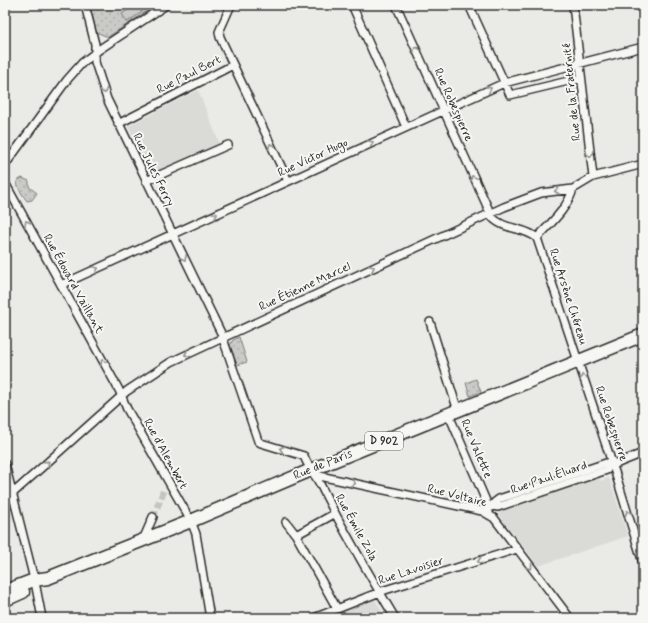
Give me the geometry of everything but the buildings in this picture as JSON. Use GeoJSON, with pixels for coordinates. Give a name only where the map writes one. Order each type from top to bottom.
{"type":"FeatureCollection","features":[{"type":"Feature","properties":{"kind":"main road","name":"Rue de Paris"},"geometry":{"type":"LineString","coordinates":[[35,583],[313,472],[643,335]]}},
{"type":"Feature","properties":{"kind":"main road"},"geometry":{"type":"LineString","coordinates":[[5,591],[35,583]]}},
{"type":"Feature","properties":{"kind":"main road"},"geometry":{"type":"LineString","coordinates":[[5,600],[35,583]]}},
{"type":"Feature","properties":{"kind":"street","name":"Rue Jules Ferry"},"geometry":{"type":"LineString","coordinates":[[85,5],[94,44],[95,62],[107,99],[222,338]]}},
{"type":"Feature","properties":{"kind":"street"},"geometry":{"type":"LineString","coordinates":[[5,165],[67,80],[82,64],[95,53],[166,5]]}},
{"type":"Feature","properties":{"kind":"street","name":"Rue Paul Bert"},"geometry":{"type":"LineString","coordinates":[[118,124],[233,65],[219,32],[231,5]]}},
{"type":"Feature","properties":{"kind":"street"},"geometry":{"type":"LineString","coordinates":[[352,5],[406,127]]}},
{"type":"Feature","properties":{"kind":"street","name":"Rue Robespierre"},"geometry":{"type":"LineString","coordinates":[[396,5],[490,213]]}},
{"type":"Feature","properties":{"kind":"street"},"geometry":{"type":"LineString","coordinates":[[469,5],[510,95],[581,78]]}},
{"type":"Feature","properties":{"kind":"street","name":"Rue de la Fraternité"},"geometry":{"type":"LineString","coordinates":[[573,5],[593,177]]}},
{"type":"Feature","properties":{"kind":"street","name":"Rue Victor Hugo"},"geometry":{"type":"LineString","coordinates":[[61,285],[504,83],[643,47]]}},
{"type":"Feature","properties":{"kind":"street"},"geometry":{"type":"LineString","coordinates":[[233,65],[288,181]]}},
{"type":"Feature","properties":{"kind":"street"},"geometry":{"type":"LineString","coordinates":[[146,181],[228,145]]}},
{"type":"Feature","properties":{"kind":"street","name":"Rue Étienne Marcel"},"geometry":{"type":"LineString","coordinates":[[12,494],[121,396],[139,382],[171,362],[490,213],[541,193],[573,189],[593,177],[643,164]]}},
{"type":"Feature","properties":{"kind":"street","name":"Rue Édouard Vaillant"},"geometry":{"type":"LineString","coordinates":[[5,183],[121,396]]}},
{"type":"Feature","properties":{"kind":"street"},"geometry":{"type":"LineString","coordinates":[[490,213],[495,220],[504,225],[537,238],[563,208],[572,194],[573,189]]}},
{"type":"Feature","properties":{"kind":"street","name":"Rue Arsène Chéreau"},"geometry":{"type":"LineString","coordinates":[[537,238],[578,362]]}},
{"type":"Feature","properties":{"kind":"street","name":"Rue Valette"},"geometry":{"type":"LineString","coordinates":[[430,322],[453,413],[490,510]]}},
{"type":"Feature","properties":{"kind":"street"},"geometry":{"type":"LineString","coordinates":[[222,338],[258,441],[260,443],[302,455],[313,472]]}},
{"type":"Feature","properties":{"kind":"street","name":"Rue Robespierre"},"geometry":{"type":"LineString","coordinates":[[578,362],[643,563]]}},
{"type":"Feature","properties":{"kind":"street","name":"Rue d'Alembert"},"geometry":{"type":"LineString","coordinates":[[121,396],[191,521],[196,534],[210,618]]}},
{"type":"Feature","properties":{"kind":"street","name":"Rue Paul Éluard"},"geometry":{"type":"LineString","coordinates":[[490,510],[499,499],[643,453]]}},
{"type":"Feature","properties":{"kind":"street"},"geometry":{"type":"LineString","coordinates":[[5,464],[35,583],[42,618]]}},
{"type":"Feature","properties":{"kind":"street","name":"Rue Voltaire"},"geometry":{"type":"LineString","coordinates":[[313,472],[482,511],[490,510],[494,518],[570,618]]}},
{"type":"Feature","properties":{"kind":"street","name":"Rue Émile Zola"},"geometry":{"type":"LineString","coordinates":[[313,472],[334,514],[395,618]]}},
{"type":"Feature","properties":{"kind":"street"},"geometry":{"type":"LineString","coordinates":[[164,490],[167,480]]}},
{"type":"Feature","properties":{"kind":"street"},"geometry":{"type":"LineString","coordinates":[[296,535],[334,514]]}},
{"type":"Feature","properties":{"kind":"street"},"geometry":{"type":"LineString","coordinates":[[143,540],[153,517]]}},
{"type":"Feature","properties":{"kind":"street"},"geometry":{"type":"LineString","coordinates":[[286,522],[296,535],[336,609]]}},
{"type":"Feature","properties":{"kind":"street","name":"Rue Lavoisier"},"geometry":{"type":"LineString","coordinates":[[314,618],[379,592],[517,549]]}},
{"type":"Feature","properties":{"kind":"shaded area"},"geometry":{"type":"Polygon","coordinates":[[[90,5],[156,5],[108,37],[96,32],[90,5]]]}},
{"type":"Feature","properties":{"kind":"shaded area"},"geometry":{"type":"Polygon","coordinates":[[[137,5],[142,12],[127,22],[122,14],[137,5]]]}},
{"type":"Feature","properties":{"kind":"shaded area"},"geometry":{"type":"Polygon","coordinates":[[[198,90],[221,147],[153,176],[136,145],[137,144],[128,126],[198,90]]]}},
{"type":"Feature","properties":{"kind":"shaded area"},"geometry":{"type":"Polygon","coordinates":[[[22,178],[29,181],[29,187],[37,193],[32,200],[27,201],[19,189],[17,181],[22,178]]]}},
{"type":"Feature","properties":{"kind":"shaded area"},"geometry":{"type":"Polygon","coordinates":[[[239,337],[247,362],[237,365],[230,345],[233,340],[239,337]]]}},
{"type":"Feature","properties":{"kind":"shaded area"},"geometry":{"type":"Polygon","coordinates":[[[476,379],[481,392],[470,396],[466,383],[476,379]]]}},
{"type":"Feature","properties":{"kind":"shaded area"},"geometry":{"type":"Polygon","coordinates":[[[599,477],[601,481],[609,478],[628,536],[538,566],[499,515],[500,510],[599,477]]]}},
{"type":"Feature","properties":{"kind":"shaded area"},"geometry":{"type":"Polygon","coordinates":[[[375,600],[386,618],[328,618],[331,617],[375,600]]]}},
{"type":"Feature","properties":{"kind":"tunnel"},"geometry":{"type":"LineString","coordinates":[[153,517],[164,490]]}}]}
